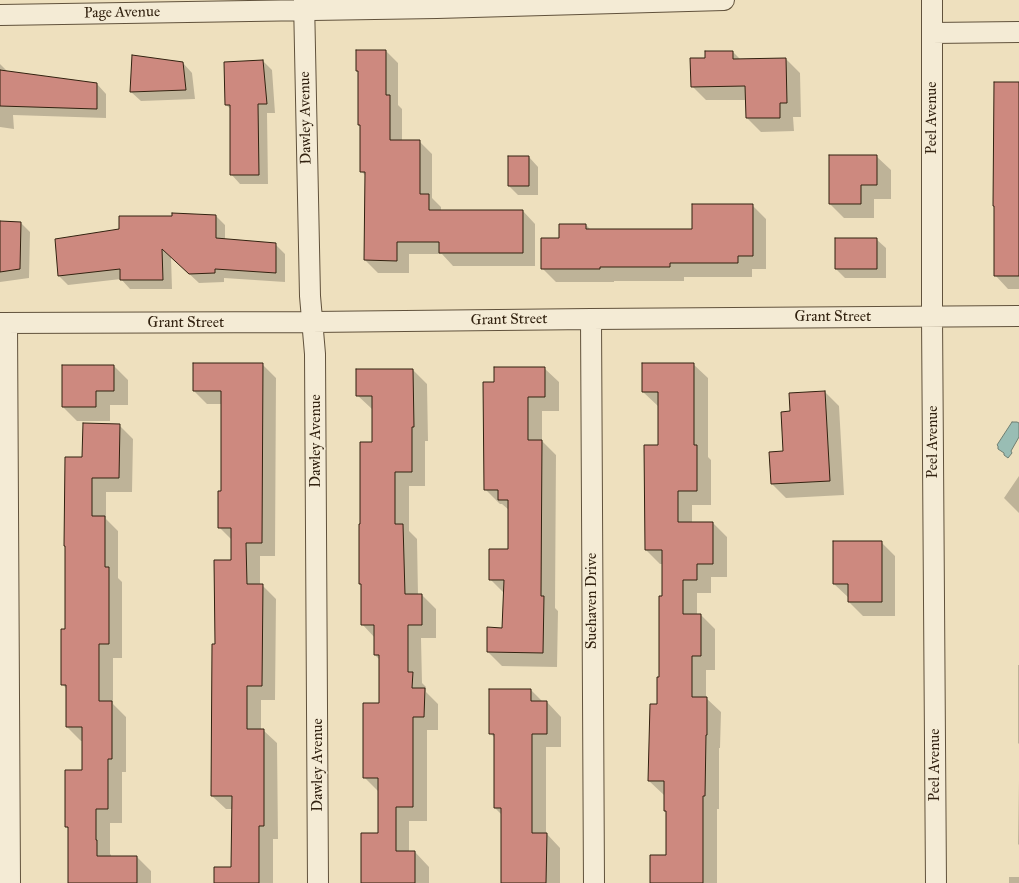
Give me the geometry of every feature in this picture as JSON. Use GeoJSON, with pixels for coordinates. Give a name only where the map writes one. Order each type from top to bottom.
{"type":"FeatureCollection","features":[{"type":"Feature","properties":{"kind":"street","name":"Page Avenue"},"geometry":{"type":"LineString","coordinates":[[0,15],[304,5],[437,8],[724,0]]}},
{"type":"Feature","properties":{"kind":"street","name":"Peel Avenue"},"geometry":{"type":"LineString","coordinates":[[932,0],[932,317],[936,883]]}},
{"type":"Feature","properties":{"kind":"street","name":"Dawley Avenue"},"geometry":{"type":"LineString","coordinates":[[304,5],[310,296],[315,354],[318,883]]}},
{"type":"Feature","properties":{"kind":"street"},"geometry":{"type":"LineString","coordinates":[[932,32],[1019,32]]}},
{"type":"Feature","properties":{"kind":"street","name":"Grant Street"},"geometry":{"type":"LineString","coordinates":[[4,323],[1019,316]]}},
{"type":"Feature","properties":{"kind":"street","name":"Suehaven Drive"},"geometry":{"type":"LineString","coordinates":[[591,319],[594,883]]}},
{"type":"Feature","properties":{"kind":"street"},"geometry":{"type":"LineString","coordinates":[[4,323],[10,883]]}},
{"type":"Feature","properties":{"kind":"water"},"geometry":{"type":"Polygon","coordinates":[[[1012,422],[1019,423],[1019,437],[1011,451],[1012,453],[1008,458],[998,449],[997,445],[1012,422]]]}},
{"type":"Feature","properties":{"kind":"building"},"geometry":{"type":"Polygon","coordinates":[[[356,50],[386,50],[386,95],[390,95],[390,140],[420,140],[420,194],[429,194],[429,210],[523,210],[523,253],[439,253],[439,242],[397,242],[397,261],[364,260],[365,172],[360,172],[360,125],[358,125],[358,71],[356,71],[356,50]]]}},
{"type":"Feature","properties":{"kind":"building"},"geometry":{"type":"Polygon","coordinates":[[[705,51],[733,51],[733,59],[786,58],[787,103],[780,103],[780,118],[746,118],[745,86],[691,87],[690,58],[705,58],[705,51]]]}},
{"type":"Feature","properties":{"kind":"building"},"geometry":{"type":"Polygon","coordinates":[[[132,55],[183,62],[186,90],[130,92],[132,55]]]}},
{"type":"Feature","properties":{"kind":"building"},"geometry":{"type":"Polygon","coordinates":[[[263,60],[267,104],[258,104],[259,175],[230,175],[230,105],[225,105],[224,62],[263,60]]]}},
{"type":"Feature","properties":{"kind":"building"},"geometry":{"type":"Polygon","coordinates":[[[0,70],[97,83],[97,109],[0,106],[0,70]]]}},
{"type":"Feature","properties":{"kind":"building"},"geometry":{"type":"Polygon","coordinates":[[[994,82],[1019,82],[1019,276],[994,276],[994,82]]]}},
{"type":"Feature","properties":{"kind":"building"},"geometry":{"type":"Polygon","coordinates":[[[829,155],[877,155],[877,185],[861,185],[861,204],[829,204],[829,155]]]}},
{"type":"Feature","properties":{"kind":"building"},"geometry":{"type":"Polygon","coordinates":[[[508,156],[529,156],[529,186],[508,186],[508,156]]]}},
{"type":"Feature","properties":{"kind":"building"},"geometry":{"type":"Polygon","coordinates":[[[692,204],[753,204],[753,256],[738,256],[738,263],[670,263],[670,267],[541,269],[541,238],[559,238],[559,224],[586,224],[586,229],[692,229],[692,204]]]}},
{"type":"Feature","properties":{"kind":"building"},"geometry":{"type":"Polygon","coordinates":[[[172,213],[216,215],[216,238],[276,243],[276,273],[215,269],[215,273],[189,274],[162,249],[163,280],[120,280],[120,269],[58,276],[55,239],[119,229],[119,216],[172,216],[172,213]]]}},
{"type":"Feature","properties":{"kind":"building"},"geometry":{"type":"Polygon","coordinates":[[[0,221],[21,222],[20,269],[0,272],[0,221]]]}},
{"type":"Feature","properties":{"kind":"building"},"geometry":{"type":"Polygon","coordinates":[[[835,238],[877,238],[877,269],[835,269],[835,238]]]}},
{"type":"Feature","properties":{"kind":"building"},"geometry":{"type":"Polygon","coordinates":[[[193,363],[263,363],[262,543],[246,543],[247,584],[263,584],[262,686],[247,686],[247,729],[264,729],[264,826],[259,826],[259,883],[214,883],[214,867],[231,867],[232,796],[211,796],[212,644],[215,644],[214,560],[231,560],[231,528],[218,528],[218,491],[221,491],[221,391],[193,391],[193,363]]]}},
{"type":"Feature","properties":{"kind":"building"},"geometry":{"type":"Polygon","coordinates":[[[642,363],[694,363],[694,445],[697,445],[697,491],[678,491],[678,522],[713,522],[713,564],[697,564],[697,580],[683,580],[683,614],[701,614],[701,656],[692,656],[692,697],[707,697],[705,796],[703,796],[703,883],[650,883],[650,855],[666,855],[664,781],[648,781],[650,704],[657,704],[657,677],[659,677],[659,596],[662,596],[662,550],[645,550],[644,445],[658,445],[658,392],[642,392],[642,363]]]}},
{"type":"Feature","properties":{"kind":"building"},"geometry":{"type":"Polygon","coordinates":[[[62,365],[114,365],[114,391],[96,391],[96,407],[62,407],[62,365]]]}},
{"type":"Feature","properties":{"kind":"building"},"geometry":{"type":"Polygon","coordinates":[[[494,367],[545,367],[545,397],[528,397],[528,440],[542,440],[541,596],[544,596],[543,653],[487,652],[487,627],[502,628],[504,580],[489,580],[489,549],[508,549],[508,500],[498,500],[498,490],[484,490],[483,382],[494,382],[494,367]]]}},
{"type":"Feature","properties":{"kind":"building"},"geometry":{"type":"Polygon","coordinates":[[[356,369],[413,369],[414,427],[412,427],[412,472],[395,472],[395,524],[403,524],[405,594],[422,594],[422,625],[408,625],[408,672],[413,672],[412,688],[425,688],[424,717],[413,717],[413,807],[396,807],[396,851],[415,851],[415,883],[361,883],[361,833],[378,833],[378,778],[363,778],[363,703],[379,703],[379,655],[374,655],[374,625],[361,625],[361,584],[359,584],[360,442],[372,442],[372,396],[356,396],[356,369]]]}},
{"type":"Feature","properties":{"kind":"building"},"geometry":{"type":"Polygon","coordinates":[[[825,391],[830,481],[771,484],[769,452],[783,451],[781,412],[790,411],[789,393],[825,391]]]}},
{"type":"Feature","properties":{"kind":"building"},"geometry":{"type":"Polygon","coordinates":[[[83,423],[120,424],[119,478],[92,478],[92,516],[105,516],[105,567],[109,567],[109,644],[99,644],[99,701],[112,701],[112,759],[108,759],[108,809],[96,809],[96,840],[97,856],[137,856],[137,883],[68,883],[68,827],[65,827],[65,770],[82,770],[82,727],[66,727],[66,685],[61,685],[61,629],[65,629],[65,457],[82,457],[83,423]]]}},
{"type":"Feature","properties":{"kind":"building"},"geometry":{"type":"Polygon","coordinates":[[[833,541],[882,541],[882,602],[848,602],[848,584],[833,584],[833,541]]]}},
{"type":"Feature","properties":{"kind":"building"},"geometry":{"type":"Polygon","coordinates":[[[489,689],[531,689],[531,701],[547,701],[547,734],[532,734],[532,833],[547,833],[546,883],[501,883],[501,808],[494,808],[494,734],[489,734],[489,689]]]}}]}
